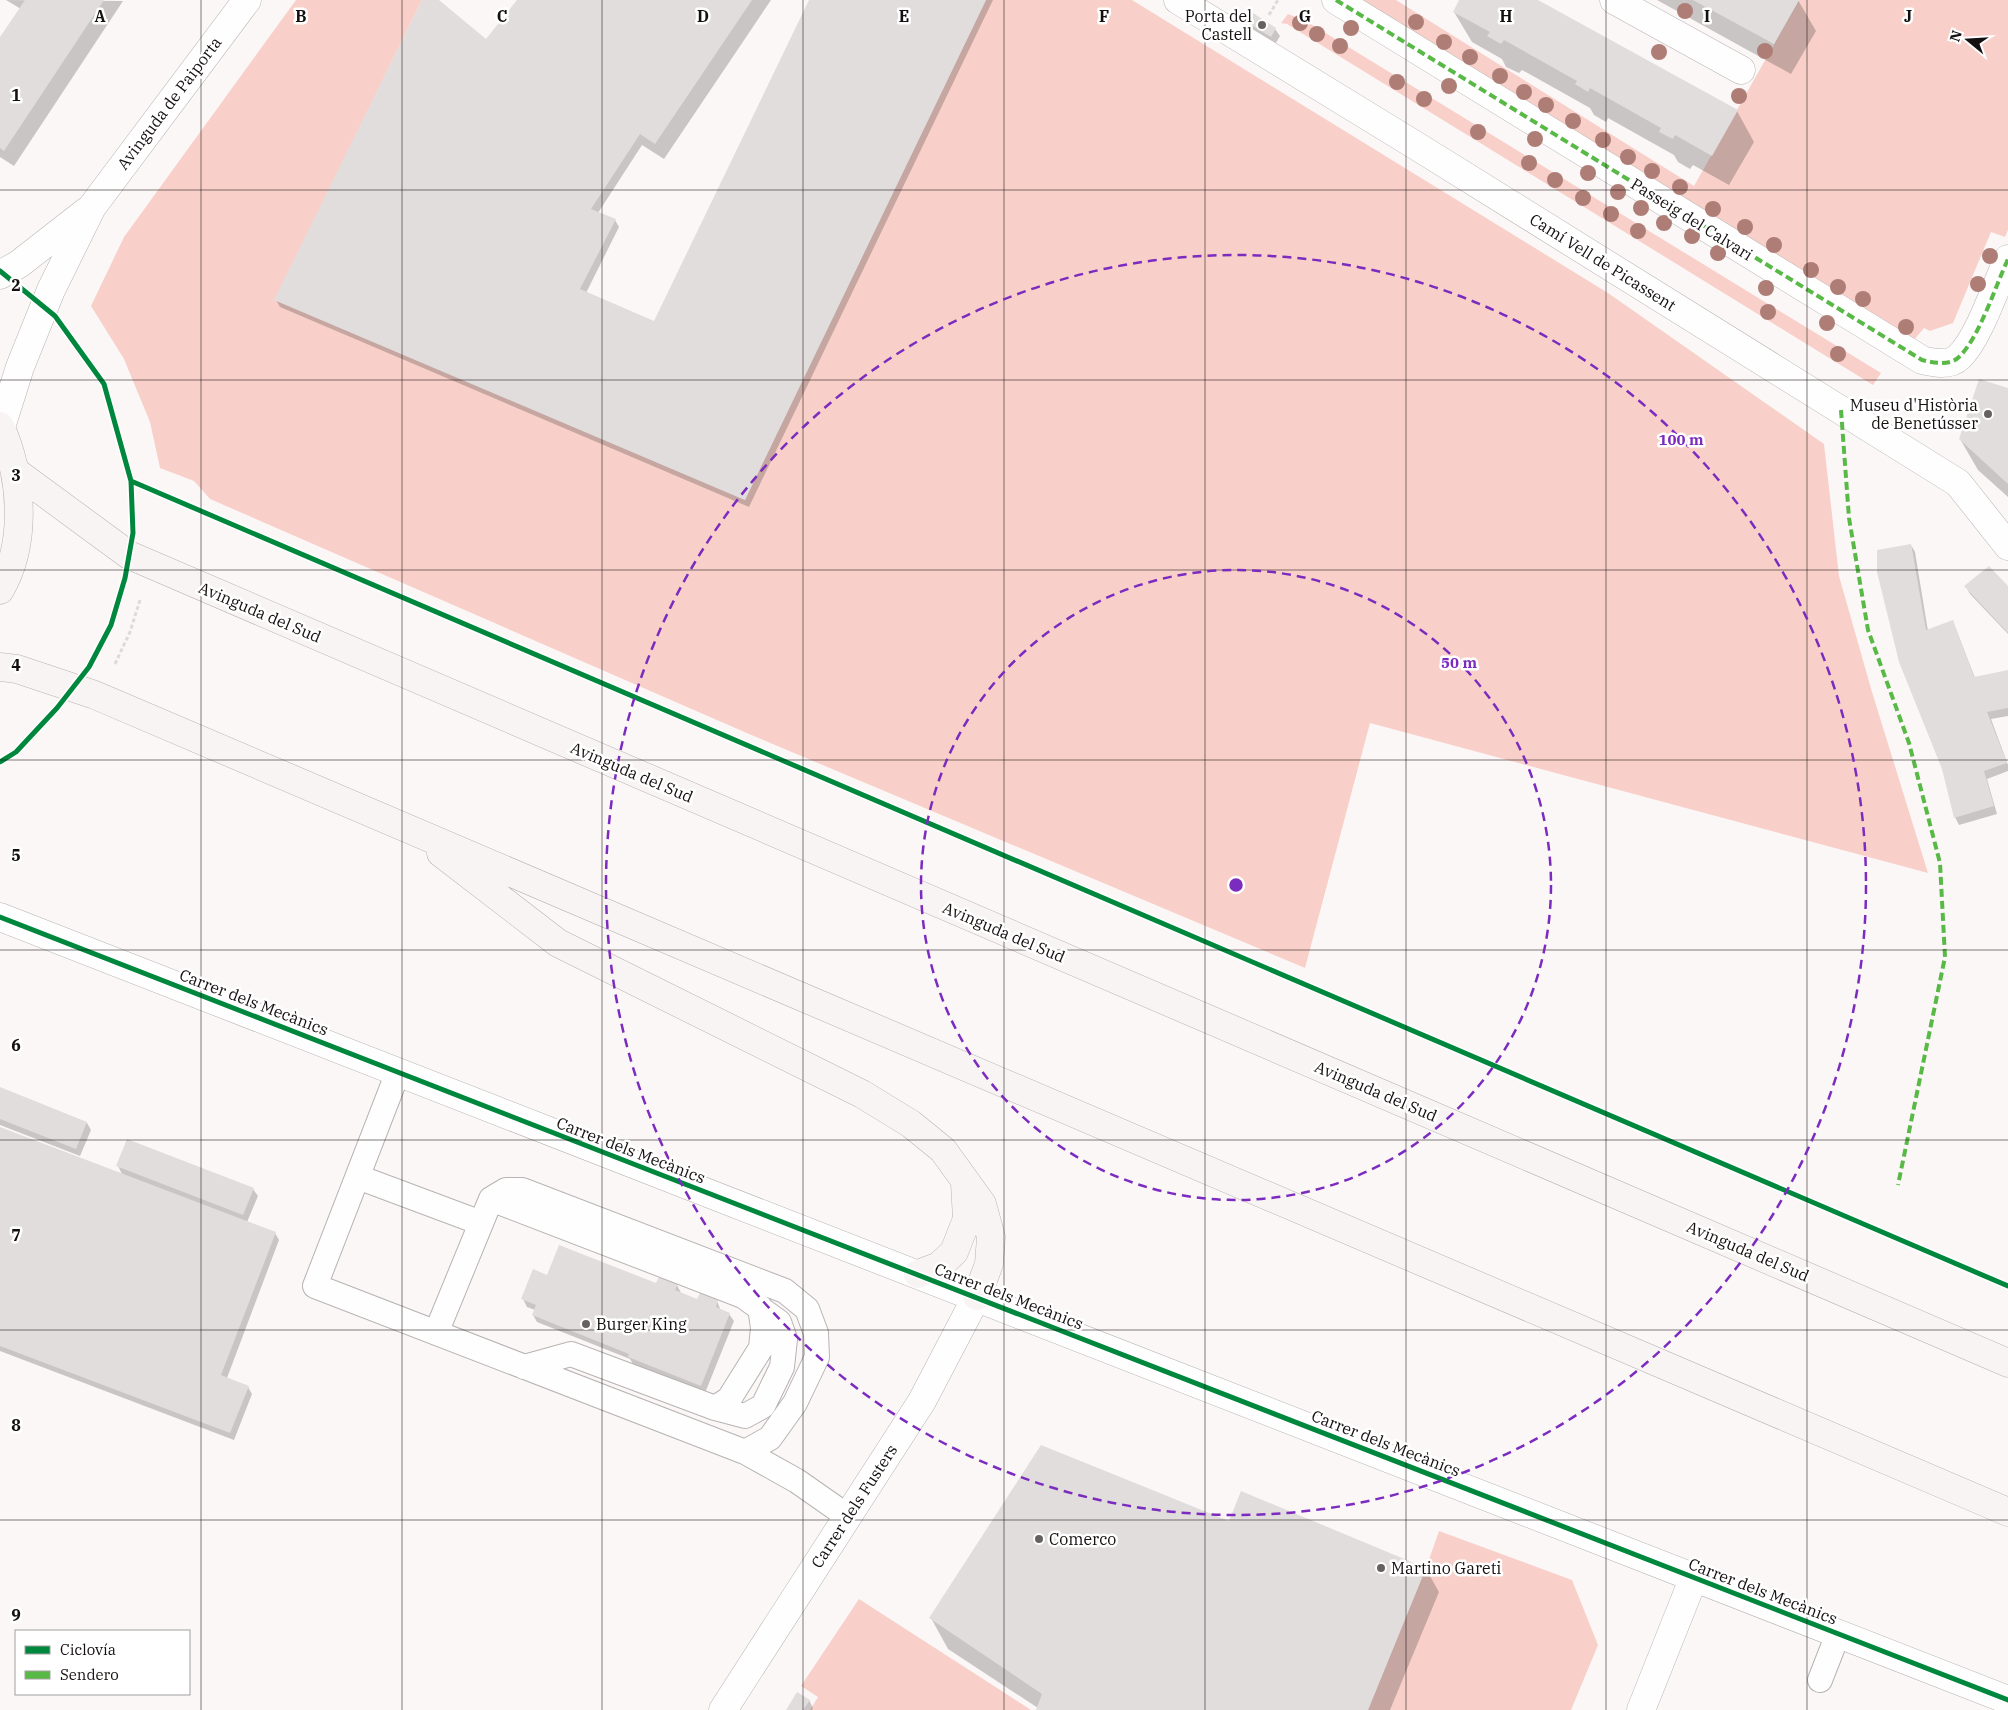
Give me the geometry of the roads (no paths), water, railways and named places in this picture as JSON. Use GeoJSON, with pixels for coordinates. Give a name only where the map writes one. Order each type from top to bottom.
{"type":"FeatureCollection","features":[{"type":"Feature","properties":{"kind":"main road"},"geometry":{"type":"LineString","coordinates":[[0,427],[16,472],[19,526],[6,579],[0,590]]}},
{"type":"Feature","properties":{"kind":"main road","name":"Avinguda del Sud"},"geometry":{"type":"LineString","coordinates":[[16,472],[135,558],[2008,1363]]}},
{"type":"Feature","properties":{"kind":"main road"},"geometry":{"type":"LineString","coordinates":[[0,667],[17,668],[94,695],[2008,1512]]}},
{"type":"Feature","properties":{"kind":"main road"},"geometry":{"type":"LineString","coordinates":[[408,828],[558,943],[862,1094],[911,1124],[937,1144],[964,1176],[982,1204],[992,1237],[989,1264],[977,1296]]}},
{"type":"Feature","properties":{"kind":"main road"},"geometry":{"type":"LineString","coordinates":[[918,1274],[939,1266],[954,1252],[967,1219],[964,1176]]}},
{"type":"Feature","properties":{"kind":"street","name":"Avinguda de Paiporta"},"geometry":{"type":"LineString","coordinates":[[92,207],[247,0]]}},
{"type":"Feature","properties":{"kind":"street","name":"Camí Vell de Picassent"},"geometry":{"type":"LineString","coordinates":[[1178,0],[1416,145],[1958,483],[2008,546]]}},
{"type":"Feature","properties":{"kind":"street","name":"Passeig del Calvari"},"geometry":{"type":"LineString","coordinates":[[1336,0],[1922,360],[1939,364],[1958,358],[1972,340],[2008,259]]}},
{"type":"Feature","properties":{"kind":"street"},"geometry":{"type":"LineString","coordinates":[[1614,0],[1741,70]]}},
{"type":"Feature","properties":{"kind":"street"},"geometry":{"type":"LineString","coordinates":[[0,275],[18,264],[92,207]]}},
{"type":"Feature","properties":{"kind":"street"},"geometry":{"type":"LineString","coordinates":[[0,427],[20,367],[48,298],[92,207]]}},
{"type":"Feature","properties":{"kind":"street","name":"Carrer dels Mecànics"},"geometry":{"type":"LineString","coordinates":[[0,917],[977,1296],[2008,1700]]}},
{"type":"Feature","properties":{"kind":"street","name":"Carrer dels Fusters"},"geometry":{"type":"LineString","coordinates":[[723,1710],[922,1401],[977,1296]]}},
{"type":"Feature","properties":{"kind":"street"},"geometry":{"type":"LineString","coordinates":[[1641,1710],[1694,1577]]}},
{"type":"Feature","properties":{"kind":"lane"},"geometry":{"type":"LineString","coordinates":[[398,1072],[315,1286],[745,1452],[797,1480],[847,1516]]}},
{"type":"Feature","properties":{"kind":"lane"},"geometry":{"type":"LineString","coordinates":[[358,1176],[481,1223]]}},
{"type":"Feature","properties":{"kind":"lane"},"geometry":{"type":"LineString","coordinates":[[436,1333],[491,1199],[506,1190],[522,1190],[785,1291],[807,1309],[816,1333],[817,1357],[795,1404],[770,1438],[745,1452]]}},
{"type":"Feature","properties":{"kind":"lane"},"geometry":{"type":"LineString","coordinates":[[491,1199],[743,1296],[779,1322],[785,1339],[782,1367],[762,1406],[744,1416],[716,1408],[571,1354],[524,1367]]}},
{"type":"Feature","properties":{"kind":"lane"},"geometry":{"type":"LineString","coordinates":[[716,1408],[729,1399],[761,1348],[763,1328],[760,1307]]}},
{"type":"Feature","properties":{"kind":"lane"},"geometry":{"type":"LineString","coordinates":[[1820,1680],[1838,1634]]}},
{"type":"Feature","properties":{"kind":"place","name":"Porta del Castell"},"geometry":{"type":"Point","coordinates":[1262,25]}},
{"type":"Feature","properties":{"kind":"place","name":"Museu d'Història de Benetússer"},"geometry":{"type":"Point","coordinates":[1988,414]}},
{"type":"Feature","properties":{"kind":"place","name":"Burger King"},"geometry":{"type":"Point","coordinates":[586,1324]}},
{"type":"Feature","properties":{"kind":"place","name":"Comerco"},"geometry":{"type":"Point","coordinates":[1039,1539]}},
{"type":"Feature","properties":{"kind":"place","name":"Martino Gareti"},"geometry":{"type":"Point","coordinates":[1381,1568]}}]}
